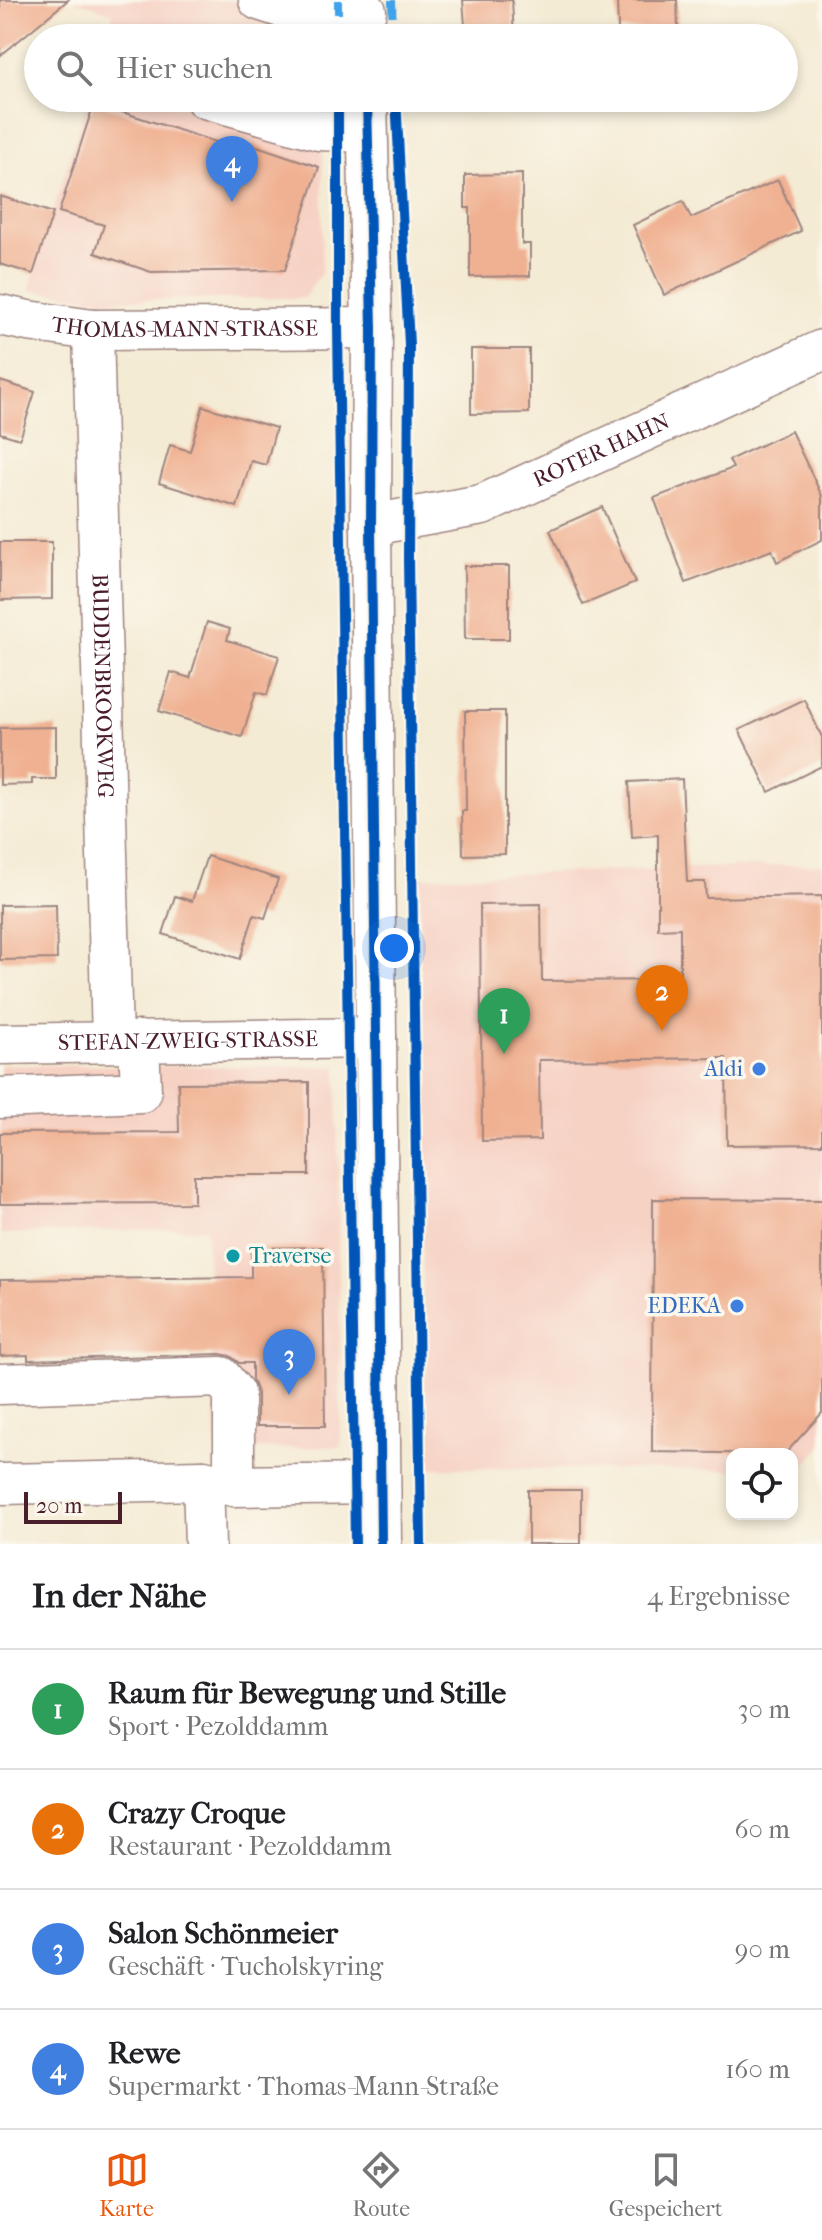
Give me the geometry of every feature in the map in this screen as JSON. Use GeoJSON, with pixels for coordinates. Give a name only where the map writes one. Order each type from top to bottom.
{"type":"FeatureCollection","features":[{"type":"Feature","properties":{"kind":"street"},"geometry":{"type":"LineString","coordinates":[[259,0],[293,11],[366,16]]}},
{"type":"Feature","properties":{"kind":"street"},"geometry":{"type":"LineString","coordinates":[[255,112],[319,130],[366,115],[372,328],[371,525],[381,1544]]}},
{"type":"Feature","properties":{"kind":"street","name":"THOMAS-MANN-STRASSE"},"geometry":{"type":"LineString","coordinates":[[0,315],[93,330],[372,328]]}},
{"type":"Feature","properties":{"kind":"street","name":"BUDDENBROOKWEG"},"geometry":{"type":"LineString","coordinates":[[0,1098],[141,1092],[126,1041],[93,330]]}},
{"type":"Feature","properties":{"kind":"street","name":"ROTER HAHN"},"geometry":{"type":"LineString","coordinates":[[371,525],[482,505],[822,350]]}},
{"type":"Feature","properties":{"kind":"street","name":"STEFAN-ZWEIG-STRASSE"},"geometry":{"type":"LineString","coordinates":[[0,1044],[376,1038]]}},
{"type":"Feature","properties":{"kind":"street"},"geometry":{"type":"LineString","coordinates":[[0,1384],[221,1377],[234,1393],[205,1544]]}},
{"type":"Feature","properties":{"kind":"street"},"geometry":{"type":"LineString","coordinates":[[0,1484],[379,1484]]}},
{"type":"Feature","properties":{"kind":"shaded area"},"geometry":{"type":"Polygon","coordinates":[[[75,0],[325,0],[325,24],[110,24],[113,13],[75,0]]]}},
{"type":"Feature","properties":{"kind":"shaded area"},"geometry":{"type":"Polygon","coordinates":[[[84,112],[324,112],[322,272],[304,298],[107,300],[29,290],[84,112]]]}},
{"type":"Feature","properties":{"kind":"shaded area"},"geometry":{"type":"Polygon","coordinates":[[[822,864],[822,1446],[799,1471],[798,1448],[726,1448],[726,1470],[424,1468],[420,877],[822,864]]]}},
{"type":"Feature","properties":{"kind":"shaded area"},"geometry":{"type":"Polygon","coordinates":[[[0,1065],[337,1067],[341,1447],[216,1450],[206,1228],[0,1234],[0,1065]]]}},
{"type":"Feature","properties":{"kind":"building"},"geometry":{"type":"Polygon","coordinates":[[[0,0],[68,0],[39,24],[24,24],[24,36],[0,56],[0,0]]]}},
{"type":"Feature","properties":{"kind":"building"},"geometry":{"type":"Polygon","coordinates":[[[463,0],[512,0],[513,24],[465,24],[463,0]]]}},
{"type":"Feature","properties":{"kind":"building"},"geometry":{"type":"Polygon","coordinates":[[[617,0],[677,0],[678,24],[618,24],[617,0]]]}},
{"type":"Feature","properties":{"kind":"building"},"geometry":{"type":"Polygon","coordinates":[[[91,112],[122,112],[247,152],[251,144],[319,167],[285,270],[151,272],[95,253],[104,225],[59,212],[91,112]]]}},
{"type":"Feature","properties":{"kind":"building"},"geometry":{"type":"Polygon","coordinates":[[[522,174],[522,244],[530,244],[530,276],[470,277],[470,208],[465,208],[465,175],[522,174]]]}},
{"type":"Feature","properties":{"kind":"building"},"geometry":{"type":"Polygon","coordinates":[[[778,180],[801,231],[664,295],[633,225],[683,201],[691,218],[778,180]]]}},
{"type":"Feature","properties":{"kind":"building"},"geometry":{"type":"Polygon","coordinates":[[[0,196],[53,213],[33,274],[0,264],[0,196]]]}},
{"type":"Feature","properties":{"kind":"building"},"geometry":{"type":"Polygon","coordinates":[[[471,349],[529,349],[529,413],[471,414],[471,349]]]}},
{"type":"Feature","properties":{"kind":"building"},"geometry":{"type":"Polygon","coordinates":[[[0,381],[35,392],[20,439],[0,433],[0,381]]]}},
{"type":"Feature","properties":{"kind":"building"},"geometry":{"type":"Polygon","coordinates":[[[203,406],[276,428],[266,465],[251,461],[237,507],[159,483],[170,445],[190,451],[203,406]]]}},
{"type":"Feature","properties":{"kind":"building"},"geometry":{"type":"Polygon","coordinates":[[[791,431],[822,496],[822,540],[777,562],[772,550],[686,583],[654,498],[733,468],[729,460],[791,431]]]}},
{"type":"Feature","properties":{"kind":"building"},"geometry":{"type":"Polygon","coordinates":[[[602,507],[635,583],[583,605],[550,530],[602,507]]]}},
{"type":"Feature","properties":{"kind":"building"},"geometry":{"type":"Polygon","coordinates":[[[0,542],[52,542],[52,599],[0,600],[0,542]]]}},
{"type":"Feature","properties":{"kind":"building"},"geometry":{"type":"Polygon","coordinates":[[[464,566],[509,566],[509,639],[465,639],[464,566]]]}},
{"type":"Feature","properties":{"kind":"building"},"geometry":{"type":"Polygon","coordinates":[[[207,622],[230,629],[227,640],[279,656],[267,695],[256,692],[242,737],[159,711],[171,672],[190,678],[207,622]]]}},
{"type":"Feature","properties":{"kind":"building"},"geometry":{"type":"Polygon","coordinates":[[[804,699],[822,737],[822,766],[769,792],[739,730],[804,699]]]}},
{"type":"Feature","properties":{"kind":"building"},"geometry":{"type":"Polygon","coordinates":[[[465,711],[505,711],[505,854],[463,855],[465,711]]]}},
{"type":"Feature","properties":{"kind":"building"},"geometry":{"type":"Polygon","coordinates":[[[56,727],[56,779],[32,779],[32,784],[0,785],[0,728],[56,727]]]}},
{"type":"Feature","properties":{"kind":"building"},"geometry":{"type":"Polygon","coordinates":[[[682,779],[687,882],[705,882],[706,898],[822,896],[822,1144],[727,1145],[726,1058],[539,1060],[540,1140],[482,1141],[480,905],[541,904],[542,981],[680,980],[680,928],[658,929],[658,835],[632,837],[629,782],[682,779]]]}},
{"type":"Feature","properties":{"kind":"building"},"geometry":{"type":"Polygon","coordinates":[[[207,856],[278,879],[265,918],[254,915],[240,959],[163,934],[175,896],[192,901],[207,856]]]}},
{"type":"Feature","properties":{"kind":"building"},"geometry":{"type":"Polygon","coordinates":[[[56,904],[57,959],[0,960],[0,905],[56,904]]]}},
{"type":"Feature","properties":{"kind":"building"},"geometry":{"type":"Polygon","coordinates":[[[309,1082],[309,1175],[194,1175],[194,1203],[0,1204],[0,1133],[179,1132],[178,1083],[309,1082]]]}},
{"type":"Feature","properties":{"kind":"building","name":"EDEKA"},"geometry":{"type":"Polygon","coordinates":[[[653,1199],[822,1200],[822,1413],[790,1448],[726,1448],[726,1453],[652,1452],[653,1199]]]}},
{"type":"Feature","properties":{"kind":"building"},"geometry":{"type":"Polygon","coordinates":[[[323,1247],[325,1426],[257,1426],[257,1393],[252,1379],[252,1363],[239,1363],[230,1356],[28,1360],[28,1355],[0,1356],[0,1280],[251,1277],[251,1248],[323,1247]]]}},
{"type":"Feature","properties":{"kind":"building"},"geometry":{"type":"Polygon","coordinates":[[[528,1490],[581,1490],[581,1544],[528,1544],[528,1490]]]}},
{"type":"Feature","properties":{"kind":"marked path"},"geometry":{"type":"LineString","coordinates":[[338,0],[338,24]]}},
{"type":"Feature","properties":{"kind":"marked path"},"geometry":{"type":"LineString","coordinates":[[392,0],[393,24]]}},
{"type":"Feature","properties":{"kind":"cycle path"},"geometry":{"type":"LineString","coordinates":[[338,112],[338,328],[355,1544]]}},
{"type":"Feature","properties":{"kind":"cycle path"},"geometry":{"type":"LineString","coordinates":[[367,112],[372,328],[371,525],[381,1544]]}},
{"type":"Feature","properties":{"kind":"cycle path"},"geometry":{"type":"LineString","coordinates":[[397,112],[409,345],[408,559],[421,1544]]}},
{"type":"Feature","properties":{"kind":"place","name":"Rewe"},"geometry":{"type":"Point","coordinates":[232,202]}},
{"type":"Feature","properties":{"kind":"place","name":"Crazy Croque"},"geometry":{"type":"Point","coordinates":[662,1031]}},
{"type":"Feature","properties":{"kind":"place","name":"Raum für Bewegung und Stille"},"geometry":{"type":"Point","coordinates":[504,1054]}},
{"type":"Feature","properties":{"kind":"place","name":"Aldi"},"geometry":{"type":"Point","coordinates":[759,1069]}},
{"type":"Feature","properties":{"kind":"place","name":"Traverse"},"geometry":{"type":"Point","coordinates":[233,1256]}},
{"type":"Feature","properties":{"kind":"place","name":"EDEKA"},"geometry":{"type":"Point","coordinates":[737,1306]}},
{"type":"Feature","properties":{"kind":"place","name":"Salon Schönmeier"},"geometry":{"type":"Point","coordinates":[289,1395]}}]}
